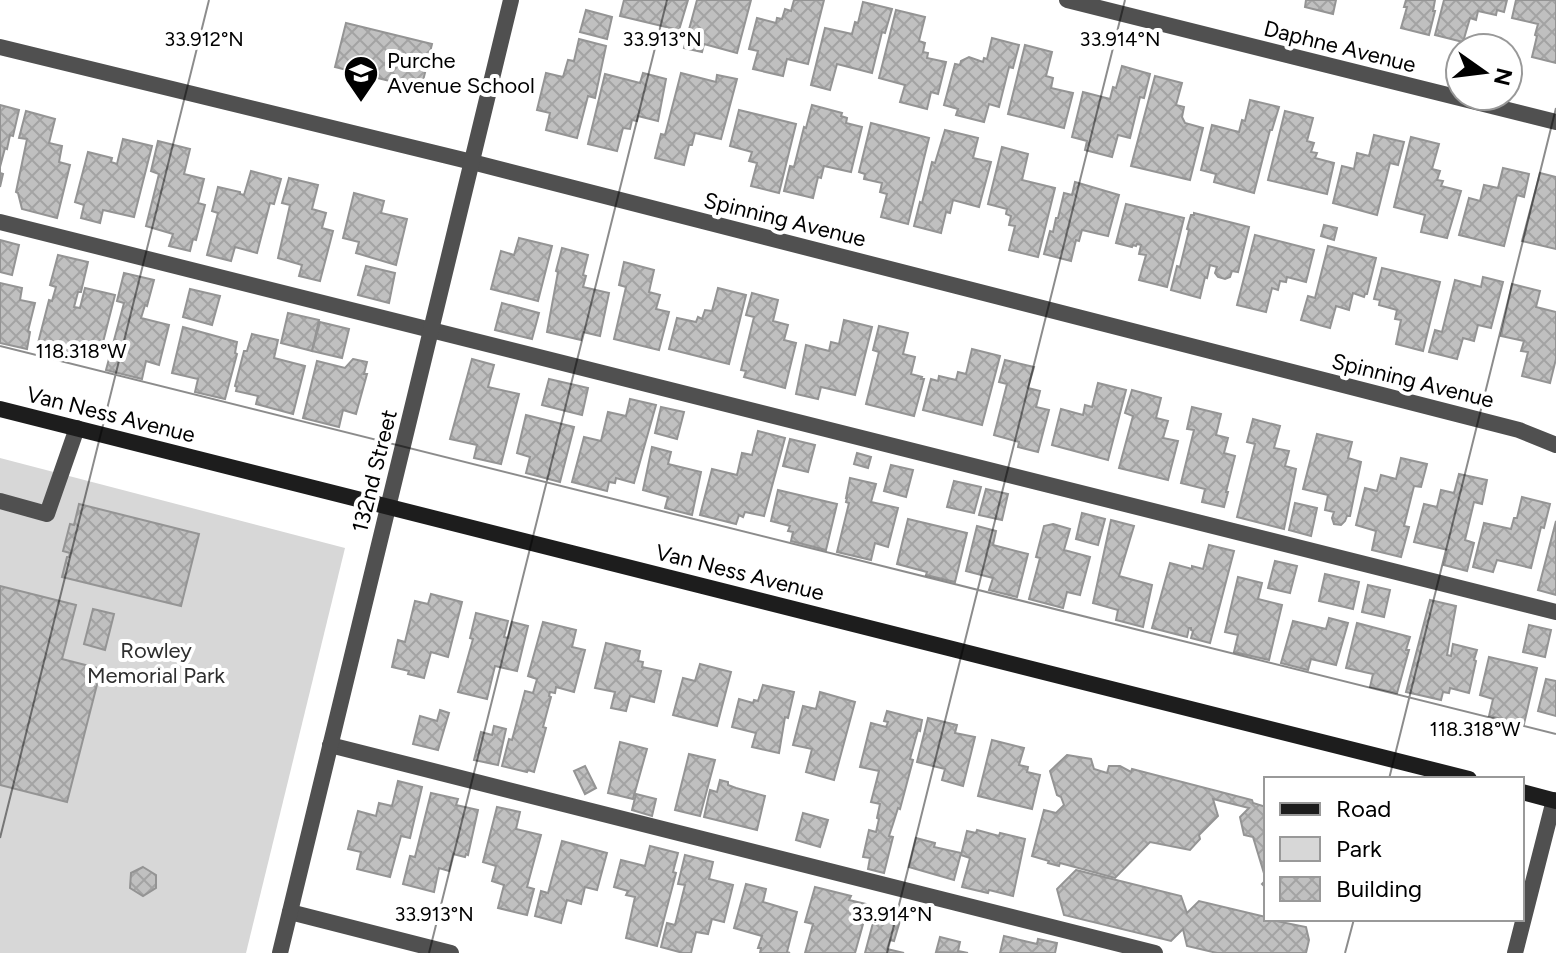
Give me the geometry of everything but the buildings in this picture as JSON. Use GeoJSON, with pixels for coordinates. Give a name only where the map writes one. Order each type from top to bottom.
{"type":"FeatureCollection","features":[{"type":"Feature","properties":{"kind":"main road","name":"Van Ness Avenue"},"geometry":{"type":"LineString","coordinates":[[0,409],[1461,777]]}},
{"type":"Feature","properties":{"kind":"main road"},"geometry":{"type":"LineString","coordinates":[[1524,793],[1555,801]]}},
{"type":"Feature","properties":{"kind":"street","name":"132nd Street"},"geometry":{"type":"LineString","coordinates":[[280,953],[511,0]]}},
{"type":"Feature","properties":{"kind":"street","name":"Daphne Avenue"},"geometry":{"type":"LineString","coordinates":[[1067,0],[1556,122]]}},
{"type":"Feature","properties":{"kind":"street","name":"Spinning Avenue"},"geometry":{"type":"LineString","coordinates":[[0,47],[472,162],[1519,430],[1556,445]]}},
{"type":"Feature","properties":{"kind":"street"},"geometry":{"type":"LineString","coordinates":[[0,222],[1556,612]]}},
{"type":"Feature","properties":{"kind":"street"},"geometry":{"type":"LineString","coordinates":[[0,501],[47,514],[77,428]]}},
{"type":"Feature","properties":{"kind":"street"},"geometry":{"type":"LineString","coordinates":[[330,745],[1155,953]]}},
{"type":"Feature","properties":{"kind":"street"},"geometry":{"type":"LineString","coordinates":[[1524,919],[1555,801]]}},
{"type":"Feature","properties":{"kind":"street"},"geometry":{"type":"LineString","coordinates":[[290,912],[451,953]]}},
{"type":"Feature","properties":{"kind":"street"},"geometry":{"type":"LineString","coordinates":[[1515,953],[1523,921]]}},
{"type":"Feature","properties":{"kind":"green space","name":"Rowley Memorial Park"},"geometry":{"type":"Polygon","coordinates":[[[0,458],[345,548],[246,953],[0,953],[0,458]]]}},
{"type":"Feature","properties":{"kind":"place","name":"Purche Avenue School"},"geometry":{"type":"Point","coordinates":[361,104]}}]}
